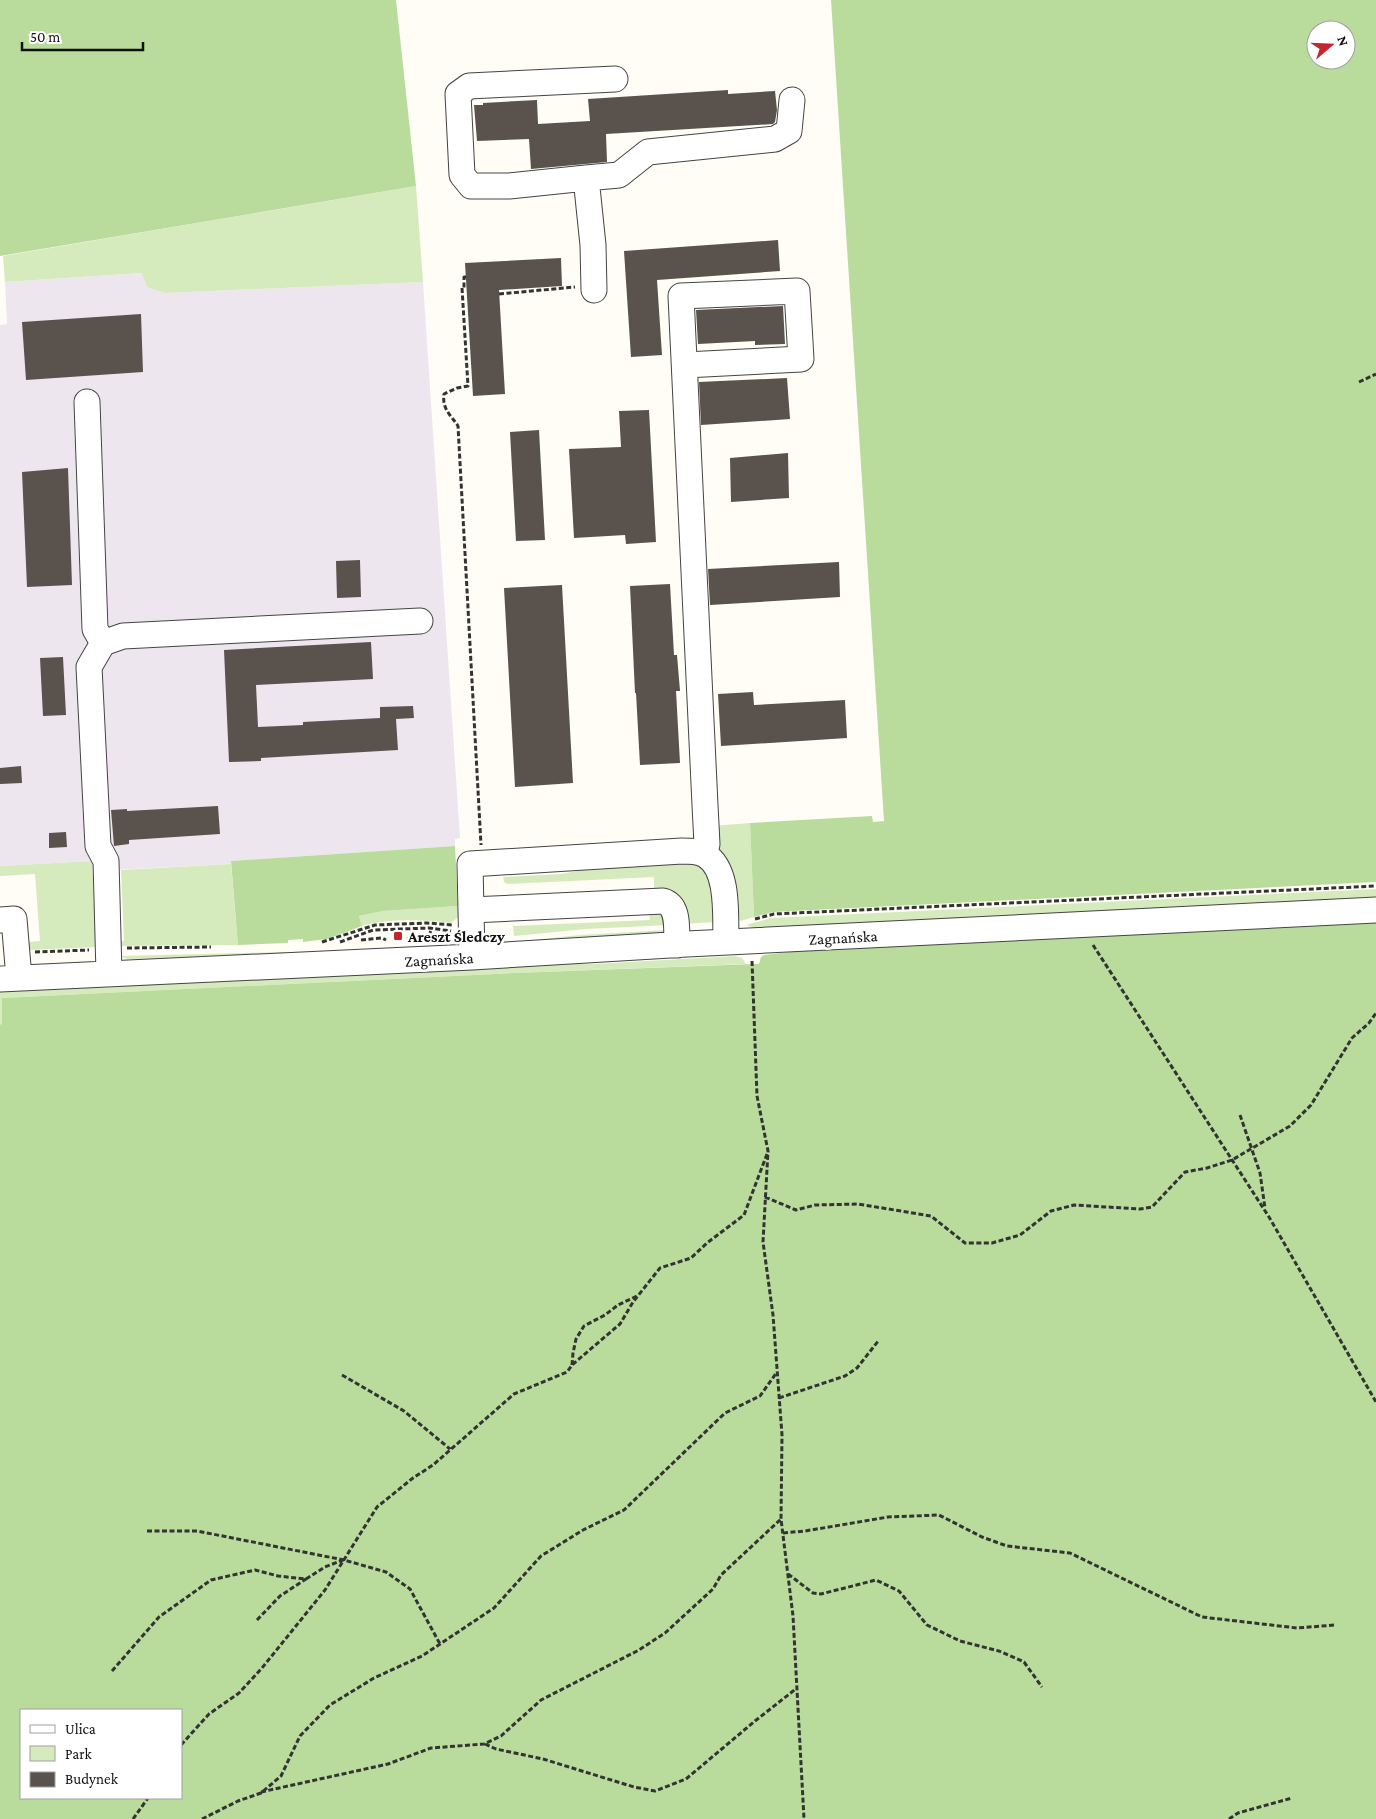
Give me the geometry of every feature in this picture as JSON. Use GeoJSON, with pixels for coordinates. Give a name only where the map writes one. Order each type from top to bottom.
{"type":"FeatureCollection","features":[{"type":"Feature","properties":{"kind":"street"},"geometry":{"type":"LineString","coordinates":[[615,79],[469,86],[458,94],[462,175],[471,186],[509,186],[586,178],[619,174],[648,152],[775,139],[789,131],[792,100]]}},
{"type":"Feature","properties":{"kind":"street"},"geometry":{"type":"LineString","coordinates":[[586,178],[593,245],[586,289]]}},
{"type":"Feature","properties":{"kind":"street"},"geometry":{"type":"LineString","coordinates":[[684,365],[801,359],[797,291],[681,296],[684,365],[705,795],[707,844],[704,855]]}},
{"type":"Feature","properties":{"kind":"street"},"geometry":{"type":"LineString","coordinates":[[87,402],[94,629],[103,643]]}},
{"type":"Feature","properties":{"kind":"street"},"geometry":{"type":"LineString","coordinates":[[109,974],[106,861],[98,846],[89,667],[103,643],[123,636],[420,621]]}},
{"type":"Feature","properties":{"kind":"street"},"geometry":{"type":"LineString","coordinates":[[472,957],[465,917],[470,864],[682,850],[699,852],[704,855],[716,866],[722,878],[726,942]]}},
{"type":"Feature","properties":{"kind":"street"},"geometry":{"type":"LineString","coordinates":[[465,917],[663,901],[670,903],[674,909],[677,945]]}},
{"type":"Feature","properties":{"kind":"street","name":"Zagnańska"},"geometry":{"type":"LineString","coordinates":[[9,978],[472,957],[726,942],[750,932],[908,934],[1376,910]]}},
{"type":"Feature","properties":{"kind":"street"},"geometry":{"type":"LineString","coordinates":[[0,920],[14,919],[9,978]]}},
{"type":"Feature","properties":{"kind":"path"},"geometry":{"type":"LineString","coordinates":[[466,277],[464,277],[464,288],[462,288],[465,297],[468,386],[457,388],[444,394],[443,399],[444,408],[458,426],[481,832],[480,844],[484,848]]}},
{"type":"Feature","properties":{"kind":"path"},"geometry":{"type":"LineString","coordinates":[[499,294],[507,291],[586,289]]}},
{"type":"Feature","properties":{"kind":"path"},"geometry":{"type":"LineString","coordinates":[[1359,382],[1376,374]]}},
{"type":"Feature","properties":{"kind":"path"},"geometry":{"type":"LineString","coordinates":[[804,1819],[793,1616],[781,1519],[782,1435],[773,1315],[763,1242],[768,1151],[757,1096],[750,932],[774,914],[1376,886]]}},
{"type":"Feature","properties":{"kind":"path"},"geometry":{"type":"LineString","coordinates":[[316,943],[372,926],[433,923],[451,925],[465,917]]}},
{"type":"Feature","properties":{"kind":"path"},"geometry":{"type":"LineString","coordinates":[[400,939],[429,936],[433,923]]}},
{"type":"Feature","properties":{"kind":"path"},"geometry":{"type":"LineString","coordinates":[[1080,925],[1266,1211],[1376,1402]]}},
{"type":"Feature","properties":{"kind":"path"},"geometry":{"type":"LineString","coordinates":[[342,936],[346,946]]}},
{"type":"Feature","properties":{"kind":"path"},"geometry":{"type":"LineString","coordinates":[[359,941],[382,938],[393,940]]}},
{"type":"Feature","properties":{"kind":"path"},"geometry":{"type":"LineString","coordinates":[[122,948],[219,947]]}},
{"type":"Feature","properties":{"kind":"path"},"geometry":{"type":"LineString","coordinates":[[28,953],[97,949]]}},
{"type":"Feature","properties":{"kind":"path"},"geometry":{"type":"LineString","coordinates":[[765,1197],[796,1210],[815,1205],[858,1204],[931,1216],[966,1243],[992,1243],[1020,1234],[1051,1211],[1074,1205],[1140,1209],[1152,1207],[1186,1172],[1232,1160],[1290,1126],[1311,1105],[1352,1038],[1369,1023],[1376,1013]]}},
{"type":"Feature","properties":{"kind":"path"},"geometry":{"type":"LineString","coordinates":[[1240,1114],[1260,1173],[1266,1211]]}},
{"type":"Feature","properties":{"kind":"path"},"geometry":{"type":"LineString","coordinates":[[182,1744],[209,1714],[239,1694],[262,1668],[325,1590],[376,1507],[433,1465],[514,1394],[566,1372],[620,1324],[638,1295],[660,1268],[691,1258],[707,1243],[744,1215],[768,1151]]}},
{"type":"Feature","properties":{"kind":"path"},"geometry":{"type":"LineString","coordinates":[[572,1365],[576,1339],[584,1326],[638,1295]]}},
{"type":"Feature","properties":{"kind":"path"},"geometry":{"type":"LineString","coordinates":[[779,1398],[844,1376],[857,1368],[879,1340]]}},
{"type":"Feature","properties":{"kind":"path"},"geometry":{"type":"LineString","coordinates":[[261,1792],[281,1776],[300,1736],[330,1705],[374,1678],[422,1656],[494,1608],[541,1556],[583,1530],[624,1510],[725,1413],[760,1396],[777,1371]]}},
{"type":"Feature","properties":{"kind":"path"},"geometry":{"type":"LineString","coordinates":[[342,1375],[404,1411],[450,1449]]}},
{"type":"Feature","properties":{"kind":"path"},"geometry":{"type":"LineString","coordinates":[[783,1533],[888,1517],[939,1515],[982,1537],[1007,1546],[1070,1554],[1202,1617],[1297,1628],[1335,1625]]}},
{"type":"Feature","properties":{"kind":"path"},"geometry":{"type":"LineString","coordinates":[[202,1819],[261,1792],[388,1764],[431,1748],[484,1744],[501,1736],[541,1700],[639,1650],[665,1633],[713,1589],[728,1569],[781,1519]]}},
{"type":"Feature","properties":{"kind":"path"},"geometry":{"type":"LineString","coordinates":[[147,1531],[197,1531],[344,1560],[386,1572],[410,1589],[440,1644]]}},
{"type":"Feature","properties":{"kind":"path"},"geometry":{"type":"LineString","coordinates":[[257,1620],[280,1596],[325,1567],[344,1560]]}},
{"type":"Feature","properties":{"kind":"path"},"geometry":{"type":"LineString","coordinates":[[112,1671],[159,1617],[211,1580],[255,1570],[278,1576],[306,1579]]}},
{"type":"Feature","properties":{"kind":"path"},"geometry":{"type":"LineString","coordinates":[[788,1574],[813,1593],[821,1594],[876,1580],[899,1591],[927,1625],[960,1642],[999,1651],[1024,1662],[1042,1687]]}},
{"type":"Feature","properties":{"kind":"path"},"geometry":{"type":"LineString","coordinates":[[484,1744],[496,1749],[543,1759],[634,1787],[654,1791],[686,1779],[755,1720],[797,1688]]}},
{"type":"Feature","properties":{"kind":"path"},"geometry":{"type":"LineString","coordinates":[[1229,1819],[1238,1813],[1292,1798]]}},
{"type":"Feature","properties":{"kind":"path"},"geometry":{"type":"LineString","coordinates":[[133,1819],[147,1799]]}},
{"type":"Feature","properties":{"kind":"shaded area"},"geometry":{"type":"Polygon","coordinates":[[[143,273],[148,287],[165,293],[423,282],[460,838],[455,839],[455,846],[231,861],[231,864],[93,871],[91,861],[0,866],[0,325],[7,324],[5,282],[143,273]]]}},
{"type":"Feature","properties":{"kind":"green space"},"geometry":{"type":"Polygon","coordinates":[[[0,0],[396,0],[416,186],[0,256],[0,0]]]}},
{"type":"Feature","properties":{"kind":"green space"},"geometry":{"type":"Polygon","coordinates":[[[831,0],[1376,0],[1376,882],[773,912],[754,917],[750,823],[872,816],[873,822],[884,821],[831,0]]]}},
{"type":"Feature","properties":{"kind":"green space"},"geometry":{"type":"Polygon","coordinates":[[[416,186],[423,282],[165,293],[147,287],[142,273],[5,282],[3,256],[416,186]]]}},
{"type":"Feature","properties":{"kind":"green space"},"geometry":{"type":"Polygon","coordinates":[[[750,823],[754,917],[740,921],[735,912],[714,849],[712,826],[750,823]]]}},
{"type":"Feature","properties":{"kind":"green space"},"geometry":{"type":"Polygon","coordinates":[[[455,846],[458,906],[383,911],[359,916],[362,926],[327,939],[303,942],[303,939],[288,940],[288,943],[238,945],[231,861],[455,846]]]}},
{"type":"Feature","properties":{"kind":"green space"},"geometry":{"type":"Polygon","coordinates":[[[92,861],[97,947],[28,950],[27,942],[40,941],[35,874],[0,876],[0,866],[92,861]]]}},
{"type":"Feature","properties":{"kind":"green space"},"geometry":{"type":"Polygon","coordinates":[[[691,861],[709,871],[716,922],[682,924],[654,889],[654,877],[507,884],[504,882],[503,877],[561,874],[617,864],[691,861]]]}},
{"type":"Feature","properties":{"kind":"green space"},"geometry":{"type":"Polygon","coordinates":[[[231,864],[238,945],[114,946],[114,942],[124,941],[121,870],[231,864]]]}},
{"type":"Feature","properties":{"kind":"green space"},"geometry":{"type":"Polygon","coordinates":[[[1376,889],[1376,903],[784,927],[755,928],[746,925],[771,918],[1376,889]]]}},
{"type":"Feature","properties":{"kind":"green space"},"geometry":{"type":"Polygon","coordinates":[[[458,906],[458,917],[451,923],[395,921],[362,926],[359,916],[383,911],[458,906]]]}},
{"type":"Feature","properties":{"kind":"green space"},"geometry":{"type":"Polygon","coordinates":[[[661,907],[669,925],[586,929],[514,936],[513,926],[650,920],[649,912],[661,907]]]}},
{"type":"Feature","properties":{"kind":"green space"},"geometry":{"type":"Polygon","coordinates":[[[1376,917],[1376,1819],[0,1819],[0,1025],[2,1023],[2,998],[515,973],[759,964],[761,957],[764,955],[849,945],[1376,917]]]}},
{"type":"Feature","properties":{"kind":"green space"},"geometry":{"type":"Polygon","coordinates":[[[666,930],[659,934],[489,945],[481,937],[514,942],[580,935],[666,930]]]}},
{"type":"Feature","properties":{"kind":"green space"},"geometry":{"type":"Polygon","coordinates":[[[286,952],[281,955],[243,957],[128,959],[118,956],[286,952]]]}},
{"type":"Feature","properties":{"kind":"green space"},"geometry":{"type":"Polygon","coordinates":[[[735,956],[742,958],[746,964],[515,973],[2,998],[2,1023],[0,1025],[0,991],[517,963],[594,964],[735,956]]]}},
{"type":"Feature","properties":{"kind":"building"},"geometry":{"type":"Polygon","coordinates":[[[728,90],[728,94],[775,91],[777,110],[775,122],[773,124],[606,134],[607,162],[531,169],[529,139],[477,141],[474,105],[483,105],[483,103],[537,100],[538,124],[590,121],[588,99],[728,90]]]}},
{"type":"Feature","properties":{"kind":"building"},"geometry":{"type":"Polygon","coordinates":[[[778,240],[780,271],[657,280],[662,355],[631,357],[624,251],[778,240]]]}},
{"type":"Feature","properties":{"kind":"building"},"geometry":{"type":"Polygon","coordinates":[[[561,258],[562,286],[499,290],[505,394],[473,396],[465,263],[561,258]]]}},
{"type":"Feature","properties":{"kind":"building"},"geometry":{"type":"Polygon","coordinates":[[[783,306],[785,344],[755,345],[755,341],[698,344],[696,310],[783,306]]]}},
{"type":"Feature","properties":{"kind":"building"},"geometry":{"type":"Polygon","coordinates":[[[141,314],[143,372],[26,380],[22,322],[141,314]]]}},
{"type":"Feature","properties":{"kind":"building"},"geometry":{"type":"Polygon","coordinates":[[[787,378],[790,419],[701,425],[699,382],[787,378]]]}},
{"type":"Feature","properties":{"kind":"building"},"geometry":{"type":"Polygon","coordinates":[[[649,410],[656,542],[626,544],[625,535],[574,538],[569,449],[621,447],[619,411],[649,410]]]}},
{"type":"Feature","properties":{"kind":"building"},"geometry":{"type":"Polygon","coordinates":[[[539,430],[545,540],[516,541],[510,432],[539,430]]]}},
{"type":"Feature","properties":{"kind":"building"},"geometry":{"type":"Polygon","coordinates":[[[788,453],[789,498],[731,502],[730,458],[788,453]]]}},
{"type":"Feature","properties":{"kind":"building"},"geometry":{"type":"Polygon","coordinates":[[[68,468],[72,585],[27,587],[22,472],[68,468]]]}},
{"type":"Feature","properties":{"kind":"building"},"geometry":{"type":"Polygon","coordinates":[[[360,560],[361,597],[337,598],[336,561],[360,560]]]}},
{"type":"Feature","properties":{"kind":"building"},"geometry":{"type":"Polygon","coordinates":[[[839,562],[840,597],[710,605],[708,569],[839,562]]]}},
{"type":"Feature","properties":{"kind":"building"},"geometry":{"type":"Polygon","coordinates":[[[670,584],[674,655],[677,655],[680,691],[676,691],[680,763],[640,765],[630,586],[670,584]]]}},
{"type":"Feature","properties":{"kind":"building"},"geometry":{"type":"Polygon","coordinates":[[[562,585],[573,783],[515,787],[504,588],[562,585]]]}},
{"type":"Feature","properties":{"kind":"building"},"geometry":{"type":"Polygon","coordinates":[[[371,642],[373,679],[256,685],[258,727],[303,725],[303,722],[380,718],[380,707],[413,706],[414,718],[396,719],[398,750],[261,758],[261,761],[229,762],[224,650],[371,642]]]}},
{"type":"Feature","properties":{"kind":"building"},"geometry":{"type":"Polygon","coordinates":[[[63,657],[66,715],[43,716],[40,658],[63,657]]]}},
{"type":"Feature","properties":{"kind":"building"},"geometry":{"type":"Polygon","coordinates":[[[753,692],[754,705],[845,700],[847,738],[721,746],[718,694],[753,692]]]}},
{"type":"Feature","properties":{"kind":"building"},"geometry":{"type":"Polygon","coordinates":[[[21,766],[22,783],[0,784],[0,768],[21,766]]]}},
{"type":"Feature","properties":{"kind":"building"},"geometry":{"type":"Polygon","coordinates":[[[218,806],[220,834],[129,840],[129,844],[114,846],[111,810],[127,809],[127,811],[218,806]]]}},
{"type":"Feature","properties":{"kind":"building"},"geometry":{"type":"Polygon","coordinates":[[[66,832],[67,847],[49,848],[49,833],[66,832]]]}},
{"type":"Feature","properties":{"kind":"place","name":"Areszt Śledczy"},"geometry":{"type":"Point","coordinates":[398,936]}}]}
